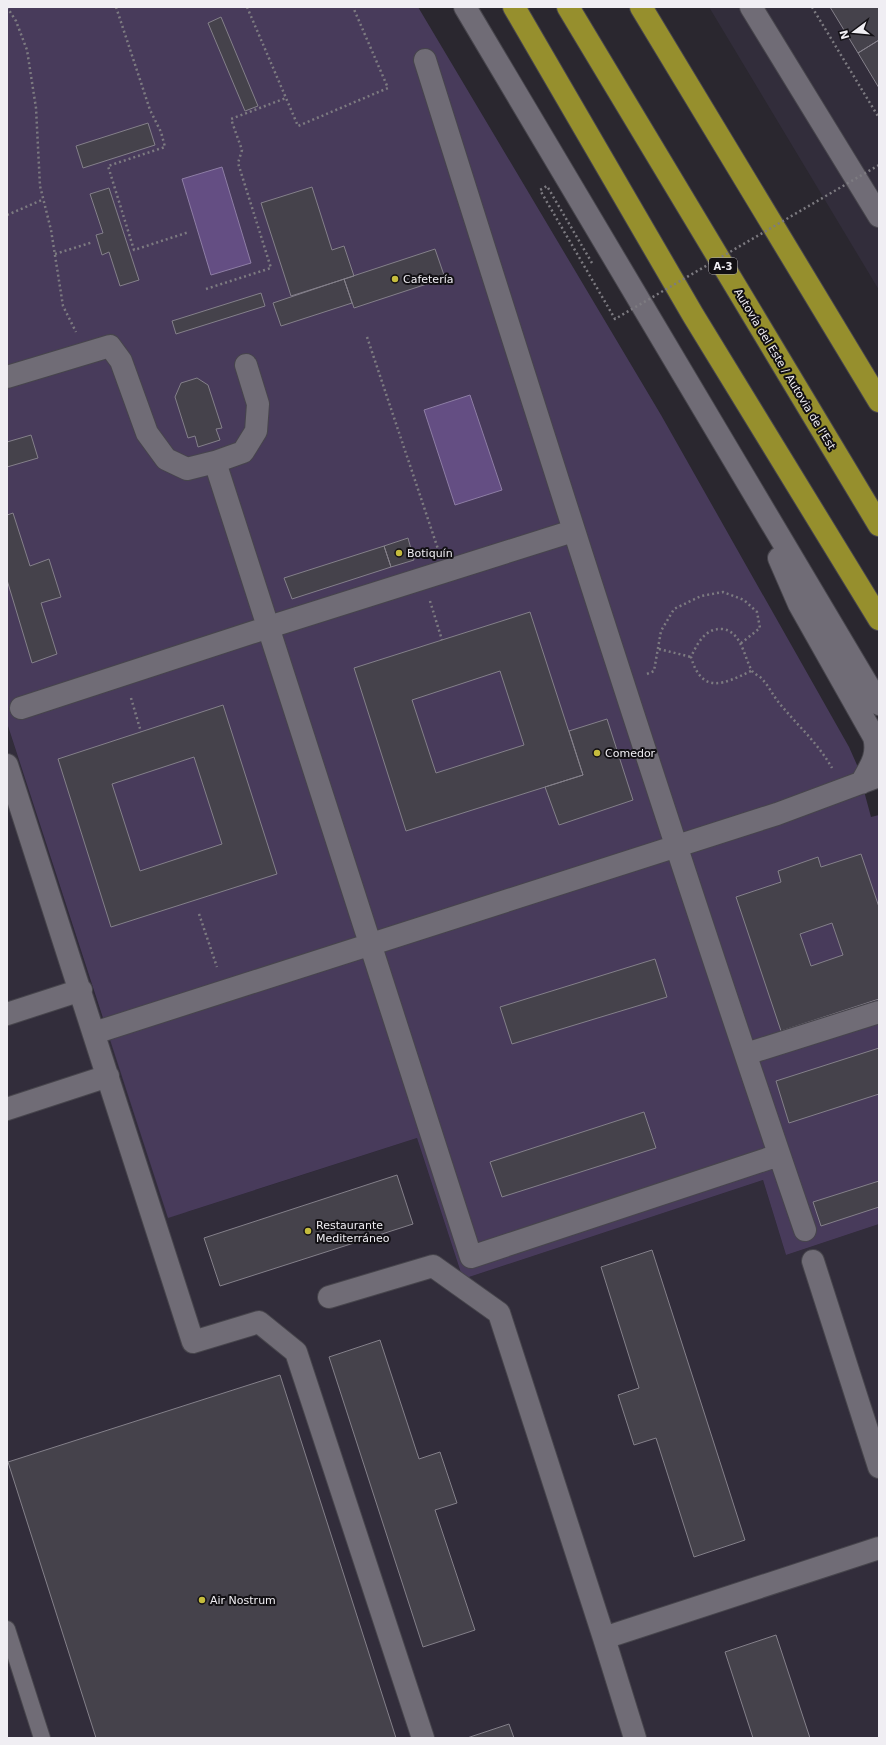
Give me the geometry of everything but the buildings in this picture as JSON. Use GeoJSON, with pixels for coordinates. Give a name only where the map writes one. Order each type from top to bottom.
{"type":"FeatureCollection","features":[{"type":"Feature","properties":{"kind":"highway"},"geometry":{"type":"LineString","coordinates":[[514,7],[693,315],[879,619]]}},
{"type":"Feature","properties":{"kind":"highway","name":"Autovía del Este / Autovia de l'Est"},"geometry":{"type":"LineString","coordinates":[[568,7],[879,525]]}},
{"type":"Feature","properties":{"kind":"highway"},"geometry":{"type":"LineString","coordinates":[[641,7],[879,401]]}},
{"type":"Feature","properties":{"kind":"street"},"geometry":{"type":"LineString","coordinates":[[465,7],[879,704]]}},
{"type":"Feature","properties":{"kind":"street"},"geometry":{"type":"LineString","coordinates":[[752,7],[876,206]]}},
{"type":"Feature","properties":{"kind":"street"},"geometry":{"type":"LineString","coordinates":[[425,60],[573,531],[805,1230]]}},
{"type":"Feature","properties":{"kind":"street"},"geometry":{"type":"LineString","coordinates":[[7,376],[110,346],[121,361],[147,433],[166,459],[187,469],[215,462],[243,452],[256,431],[258,404],[246,365]]}},
{"type":"Feature","properties":{"kind":"street"},"geometry":{"type":"LineString","coordinates":[[215,462],[471,1257],[779,1155]]}},
{"type":"Feature","properties":{"kind":"street"},"geometry":{"type":"LineString","coordinates":[[94,1033],[676,845],[777,814],[866,784],[877,747],[874,737],[799,604],[743,476]]}},
{"type":"Feature","properties":{"kind":"street"},"geometry":{"type":"LineString","coordinates":[[21,708],[269,627],[573,531]]}},
{"type":"Feature","properties":{"kind":"street"},"geometry":{"type":"LineString","coordinates":[[7,765],[194,1342],[259,1322],[296,1352],[423,1738]]}},
{"type":"Feature","properties":{"kind":"street"},"geometry":{"type":"LineString","coordinates":[[7,1014],[81,990]]}},
{"type":"Feature","properties":{"kind":"street"},"geometry":{"type":"LineString","coordinates":[[746,1054],[879,1012]]}},
{"type":"Feature","properties":{"kind":"street"},"geometry":{"type":"LineString","coordinates":[[7,1109],[108,1076]]}},
{"type":"Feature","properties":{"kind":"street"},"geometry":{"type":"LineString","coordinates":[[813,1261],[879,1467]]}},
{"type":"Feature","properties":{"kind":"street"},"geometry":{"type":"LineString","coordinates":[[329,1297],[433,1266],[499,1313],[604,1638],[634,1738]]}},
{"type":"Feature","properties":{"kind":"street"},"geometry":{"type":"LineString","coordinates":[[604,1638],[879,1548]]}},
{"type":"Feature","properties":{"kind":"lane"},"geometry":{"type":"LineString","coordinates":[[7,1628],[42,1738]]}},
{"type":"Feature","properties":{"kind":"path"},"geometry":{"type":"LineString","coordinates":[[7,7],[16,21],[27,50],[36,108],[40,186],[42,200],[51,230],[63,306],[86,353]]}},
{"type":"Feature","properties":{"kind":"path"},"geometry":{"type":"LineString","coordinates":[[116,7],[150,110],[161,132],[165,147],[108,166],[134,250],[188,232]]}},
{"type":"Feature","properties":{"kind":"path"},"geometry":{"type":"LineString","coordinates":[[247,7],[298,126],[388,88],[353,7]]}},
{"type":"Feature","properties":{"kind":"path"},"geometry":{"type":"LineString","coordinates":[[812,7],[879,118]]}},
{"type":"Feature","properties":{"kind":"path"},"geometry":{"type":"LineString","coordinates":[[206,289],[271,268],[238,163],[242,150],[231,119],[286,98]]}},
{"type":"Feature","properties":{"kind":"path"},"geometry":{"type":"LineString","coordinates":[[592,263],[547,186],[540,190],[615,319],[879,165]]}},
{"type":"Feature","properties":{"kind":"path"},"geometry":{"type":"LineString","coordinates":[[7,215],[42,200]]}},
{"type":"Feature","properties":{"kind":"path"},"geometry":{"type":"LineString","coordinates":[[55,254],[93,242]]}},
{"type":"Feature","properties":{"kind":"path"},"geometry":{"type":"LineString","coordinates":[[367,337],[441,559],[429,598],[442,640]]}},
{"type":"Feature","properties":{"kind":"path"},"geometry":{"type":"LineString","coordinates":[[623,684],[654,671],[659,649],[661,630],[674,609],[701,596],[723,592],[744,600],[757,612],[760,628],[740,644]]}},
{"type":"Feature","properties":{"kind":"path"},"geometry":{"type":"LineString","coordinates":[[751,671],[731,681],[716,684],[704,680],[695,672],[691,657],[698,642],[707,632],[722,629],[734,634],[740,644],[751,671],[762,678],[780,704],[825,756],[866,784]]}},
{"type":"Feature","properties":{"kind":"path"},"geometry":{"type":"LineString","coordinates":[[659,649],[691,657]]}},
{"type":"Feature","properties":{"kind":"path"},"geometry":{"type":"LineString","coordinates":[[124,674],[141,732]]}},
{"type":"Feature","properties":{"kind":"path"},"geometry":{"type":"LineString","coordinates":[[199,914],[225,991]]}},
{"type":"Feature","properties":{"kind":"shaded area"},"geometry":{"type":"Polygon","coordinates":[[[7,7],[418,7],[661,415],[849,747],[857,765],[871,817],[879,815],[879,1224],[786,1255],[763,1180],[463,1279],[417,1138],[168,1218],[7,723],[7,7]]]}},
{"type":"Feature","properties":{"kind":"shaded area"},"geometry":{"type":"Polygon","coordinates":[[[709,7],[879,7],[879,290],[709,7]]]}},
{"type":"Feature","properties":{"kind":"shaded area"},"geometry":{"type":"Polygon","coordinates":[[[222,167],[251,263],[211,275],[182,179],[222,167]]]}},
{"type":"Feature","properties":{"kind":"shaded area"},"geometry":{"type":"Polygon","coordinates":[[[470,395],[502,490],[455,505],[424,410],[470,395]]]}},
{"type":"Feature","properties":{"kind":"shaded area"},"geometry":{"type":"Polygon","coordinates":[[[7,723],[106,1029],[187,1212],[417,1138],[463,1279],[763,1180],[786,1255],[879,1224],[879,1738],[7,1738],[7,723]]]}},
{"type":"Feature","properties":{"kind":"place","name":"Cafetería"},"geometry":{"type":"Point","coordinates":[395,279]}},
{"type":"Feature","properties":{"kind":"place","name":"Botiquín"},"geometry":{"type":"Point","coordinates":[399,553]}},
{"type":"Feature","properties":{"kind":"place","name":"Comedor"},"geometry":{"type":"Point","coordinates":[597,753]}},
{"type":"Feature","properties":{"kind":"place","name":"Restaurante Mediterráneo"},"geometry":{"type":"Point","coordinates":[308,1231]}},
{"type":"Feature","properties":{"kind":"place","name":"Air Nostrum"},"geometry":{"type":"Point","coordinates":[202,1600]}}]}
